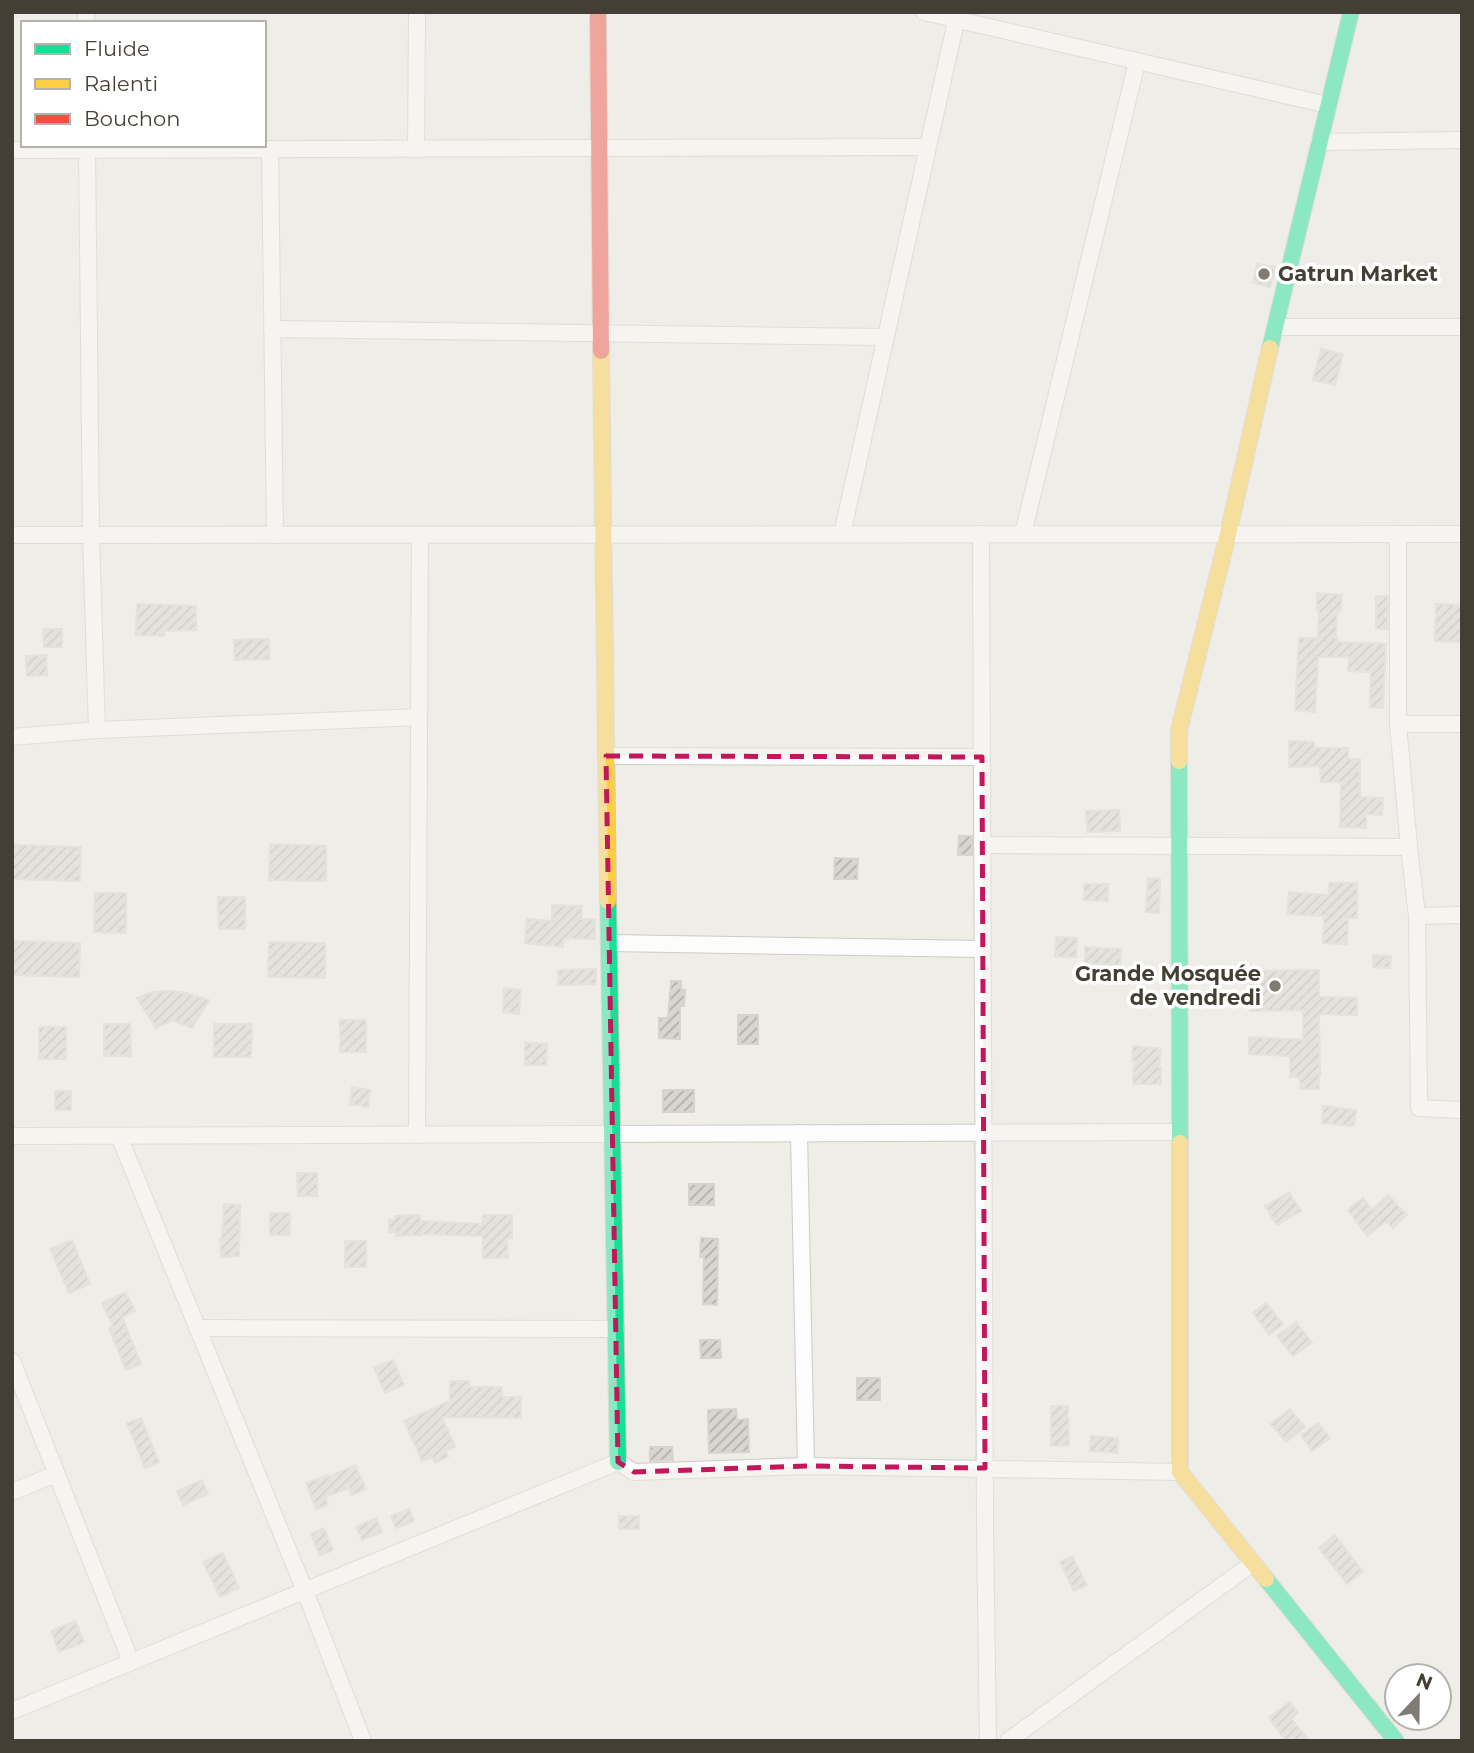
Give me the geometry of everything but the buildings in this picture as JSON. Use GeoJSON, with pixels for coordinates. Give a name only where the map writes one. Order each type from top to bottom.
{"type":"FeatureCollection","features":[{"type":"Feature","properties":{"kind":"street"},"geometry":{"type":"LineString","coordinates":[[416,149],[417,12]]}},
{"type":"Feature","properties":{"kind":"street"},"geometry":{"type":"LineString","coordinates":[[598,12],[602,534],[618,1462]]}},
{"type":"Feature","properties":{"kind":"street"},"geometry":{"type":"LineString","coordinates":[[924,12],[957,17],[1137,62],[1328,105]]}},
{"type":"Feature","properties":{"kind":"street"},"geometry":{"type":"LineString","coordinates":[[1351,12],[1179,730],[1180,1472],[1396,1741]]}},
{"type":"Feature","properties":{"kind":"street"},"geometry":{"type":"LineString","coordinates":[[842,534],[957,17]]}},
{"type":"Feature","properties":{"kind":"street"},"geometry":{"type":"LineString","coordinates":[[1023,534],[1137,62]]}},
{"type":"Feature","properties":{"kind":"street"},"geometry":{"type":"LineString","coordinates":[[1320,142],[1462,140]]}},
{"type":"Feature","properties":{"kind":"street"},"geometry":{"type":"LineString","coordinates":[[12,150],[927,147]]}},
{"type":"Feature","properties":{"kind":"street"},"geometry":{"type":"LineString","coordinates":[[87,148],[91,535],[97,730]]}},
{"type":"Feature","properties":{"kind":"street"},"geometry":{"type":"LineString","coordinates":[[270,149],[275,535]]}},
{"type":"Feature","properties":{"kind":"street"},"geometry":{"type":"LineString","coordinates":[[1275,327],[1462,327]]}},
{"type":"Feature","properties":{"kind":"street"},"geometry":{"type":"LineString","coordinates":[[272,329],[885,337]]}},
{"type":"Feature","properties":{"kind":"street"},"geometry":{"type":"LineString","coordinates":[[417,1135],[421,534]]}},
{"type":"Feature","properties":{"kind":"street"},"geometry":{"type":"LineString","coordinates":[[981,534],[988,1741]]}},
{"type":"Feature","properties":{"kind":"street"},"geometry":{"type":"LineString","coordinates":[[1398,534],[1398,724],[1417,916],[1419,1108],[1462,1111]]}},
{"type":"Feature","properties":{"kind":"street"},"geometry":{"type":"LineString","coordinates":[[12,535],[1462,534]]}},
{"type":"Feature","properties":{"kind":"street"},"geometry":{"type":"LineString","coordinates":[[12,737],[97,730],[419,717]]}},
{"type":"Feature","properties":{"kind":"street"},"geometry":{"type":"LineString","coordinates":[[1398,724],[1462,724]]}},
{"type":"Feature","properties":{"kind":"street"},"geometry":{"type":"LineString","coordinates":[[606,756],[982,757]]}},
{"type":"Feature","properties":{"kind":"street"},"geometry":{"type":"LineString","coordinates":[[982,845],[1409,847]]}},
{"type":"Feature","properties":{"kind":"street"},"geometry":{"type":"LineString","coordinates":[[1417,916],[1462,915]]}},
{"type":"Feature","properties":{"kind":"street"},"geometry":{"type":"LineString","coordinates":[[609,943],[982,949]]}},
{"type":"Feature","properties":{"kind":"street"},"geometry":{"type":"LineString","coordinates":[[12,1136],[1180,1132]]}},
{"type":"Feature","properties":{"kind":"street"},"geometry":{"type":"LineString","coordinates":[[799,1133],[806,1466]]}},
{"type":"Feature","properties":{"kind":"street"},"geometry":{"type":"LineString","coordinates":[[119,1136],[305,1591],[363,1741]]}},
{"type":"Feature","properties":{"kind":"street"},"geometry":{"type":"LineString","coordinates":[[197,1328],[616,1329]]}},
{"type":"Feature","properties":{"kind":"street"},"geometry":{"type":"LineString","coordinates":[[12,1362],[131,1662]]}},
{"type":"Feature","properties":{"kind":"street"},"geometry":{"type":"LineString","coordinates":[[618,1462],[634,1472],[806,1466],[1180,1472]]}},
{"type":"Feature","properties":{"kind":"street"},"geometry":{"type":"LineString","coordinates":[[12,1711],[618,1462]]}},
{"type":"Feature","properties":{"kind":"street"},"geometry":{"type":"LineString","coordinates":[[12,1492],[56,1474]]}},
{"type":"Feature","properties":{"kind":"street"},"geometry":{"type":"LineString","coordinates":[[1007,1741],[1253,1563]]}},
{"type":"Feature","properties":{"kind":"highlighted area"},"geometry":{"type":"Polygon","coordinates":[[[606,756],[982,757],[985,1468],[806,1466],[634,1472],[618,1462],[606,756]]]}},
{"type":"Feature","properties":{"kind":"traffic: fast"},"geometry":{"type":"LineString","coordinates":[[1270,348],[1351,12]]}},
{"type":"Feature","properties":{"kind":"traffic: fast"},"geometry":{"type":"LineString","coordinates":[[1179,761],[1180,1143]]}},
{"type":"Feature","properties":{"kind":"traffic: fast"},"geometry":{"type":"LineString","coordinates":[[608,901],[618,1462]]}},
{"type":"Feature","properties":{"kind":"traffic: fast"},"geometry":{"type":"LineString","coordinates":[[1266,1579],[1396,1741]]}},
{"type":"Feature","properties":{"kind":"traffic: slow"},"geometry":{"type":"LineString","coordinates":[[1179,761],[1179,730],[1228,534],[1270,348]]}},
{"type":"Feature","properties":{"kind":"traffic: slow"},"geometry":{"type":"LineString","coordinates":[[601,351],[608,901]]}},
{"type":"Feature","properties":{"kind":"traffic: slow"},"geometry":{"type":"LineString","coordinates":[[1180,1143],[1180,1472],[1266,1579]]}},
{"type":"Feature","properties":{"kind":"traffic: jam"},"geometry":{"type":"LineString","coordinates":[[598,12],[601,351]]}},
{"type":"Feature","properties":{"kind":"place","name":"Gatrun Market"},"geometry":{"type":"Point","coordinates":[1264,274]}},
{"type":"Feature","properties":{"kind":"place","name":"Grande Mosquée de vendredi"},"geometry":{"type":"Point","coordinates":[1275,986]}}]}
